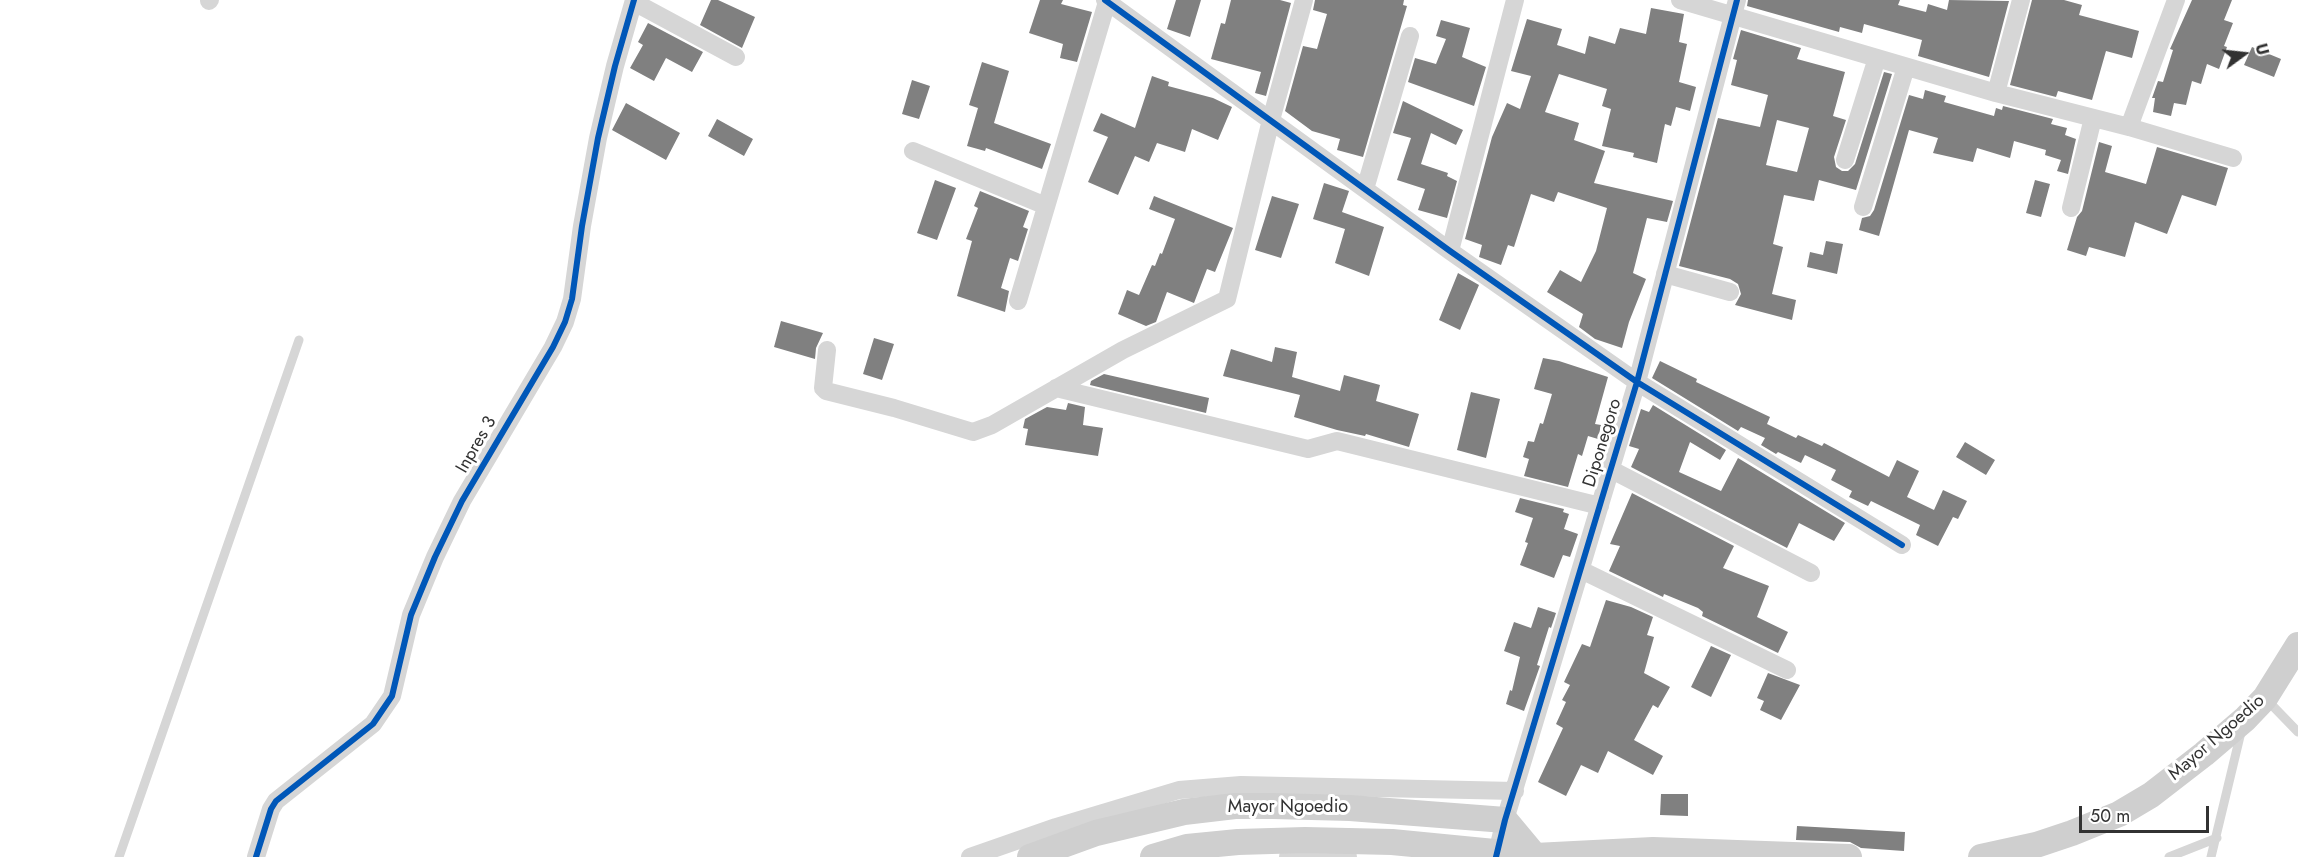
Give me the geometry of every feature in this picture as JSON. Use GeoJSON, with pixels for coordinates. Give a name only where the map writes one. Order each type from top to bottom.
{"type":"FeatureCollection","features":[{"type":"Feature","properties":{"kind":"street"},"geometry":{"type":"LineString","coordinates":[[826,350],[825,390],[973,432],[992,425],[1123,350],[1227,299],[1271,120],[1304,0]]}},
{"type":"Feature","properties":{"kind":"street"},"geometry":{"type":"LineString","coordinates":[[1450,251],[1515,0]]}},
{"type":"Feature","properties":{"kind":"street"},"geometry":{"type":"LineString","coordinates":[[1680,0],[1734,8],[1906,67],[2129,127],[2233,158]]}},
{"type":"Feature","properties":{"kind":"street"},"geometry":{"type":"LineString","coordinates":[[1996,93],[2021,0]]}},
{"type":"Feature","properties":{"kind":"street"},"geometry":{"type":"LineString","coordinates":[[2129,127],[2176,0]]}},
{"type":"Feature","properties":{"kind":"street"},"geometry":{"type":"LineString","coordinates":[[634,1],[736,57]]}},
{"type":"Feature","properties":{"kind":"street","name":"Inpres 3"},"geometry":{"type":"LineString","coordinates":[[256,857],[270,809],[276,801],[373,723],[392,696],[411,615],[435,557],[462,501],[553,347],[565,322],[572,299],[598,138],[615,66],[634,1]]}},
{"type":"Feature","properties":{"kind":"street"},"geometry":{"type":"LineString","coordinates":[[1018,301],[1106,1],[1450,251],[1637,382],[1902,545]]}},
{"type":"Feature","properties":{"kind":"street","name":"Diponegoro"},"geometry":{"type":"LineString","coordinates":[[1497,855],[1505,820],[1637,382],[1734,8]]}},
{"type":"Feature","properties":{"kind":"street"},"geometry":{"type":"LineString","coordinates":[[1365,189],[1410,36]]}},
{"type":"Feature","properties":{"kind":"street"},"geometry":{"type":"LineString","coordinates":[[1845,160],[1877,58]]}},
{"type":"Feature","properties":{"kind":"street"},"geometry":{"type":"LineString","coordinates":[[1863,207],[1906,67]]}},
{"type":"Feature","properties":{"kind":"street"},"geometry":{"type":"LineString","coordinates":[[2071,208],[2093,117]]}},
{"type":"Feature","properties":{"kind":"street"},"geometry":{"type":"LineString","coordinates":[[913,150],[1046,206]]}},
{"type":"Feature","properties":{"kind":"street"},"geometry":{"type":"LineString","coordinates":[[1665,274],[1730,292]]}},
{"type":"Feature","properties":{"kind":"street"},"geometry":{"type":"LineString","coordinates":[[1056,388],[1308,449],[1337,441],[1600,506]]}},
{"type":"Feature","properties":{"kind":"street"},"geometry":{"type":"LineString","coordinates":[[1610,469],[1811,573]]}},
{"type":"Feature","properties":{"kind":"street"},"geometry":{"type":"LineString","coordinates":[[1581,570],[1787,670]]}},
{"type":"Feature","properties":{"kind":"street","name":"Mayor Ngoedio"},"geometry":{"type":"LineString","coordinates":[[1981,857],[2036,845],[2119,814],[2169,781],[2245,719],[2265,698],[2298,645]]}},
{"type":"Feature","properties":{"kind":"street"},"geometry":{"type":"LineString","coordinates":[[970,857],[1056,827],[1164,794],[1188,789],[1241,784],[1515,791]]}},
{"type":"Feature","properties":{"kind":"street","name":"Mayor Ngoedio"},"geometry":{"type":"LineString","coordinates":[[1030,857],[1106,830],[1184,812],[1235,806],[1350,808],[1505,820]]}},
{"type":"Feature","properties":{"kind":"street"},"geometry":{"type":"LineString","coordinates":[[1184,812],[1187,847]]}},
{"type":"Feature","properties":{"kind":"street"},"geometry":{"type":"LineString","coordinates":[[1505,820],[1535,856]]}},
{"type":"Feature","properties":{"kind":"street","name":"Mayor Ngoedio"},"geometry":{"type":"LineString","coordinates":[[1153,857],[1187,847],[1238,842],[1359,841],[1434,845],[1497,855],[1653,853],[1849,857]]}},
{"type":"Feature","properties":{"kind":"street"},"geometry":{"type":"LineString","coordinates":[[1288,857],[1348,857]]}},
{"type":"Feature","properties":{"kind":"lane"},"geometry":{"type":"LineString","coordinates":[[119,857],[299,340]]}},
{"type":"Feature","properties":{"kind":"lane"},"geometry":{"type":"LineString","coordinates":[[2265,698],[2298,732]]}},
{"type":"Feature","properties":{"kind":"lane"},"geometry":{"type":"LineString","coordinates":[[2211,857],[2245,719]]}},
{"type":"Feature","properties":{"kind":"lane"},"geometry":{"type":"LineString","coordinates":[[2169,857],[2217,838]]}},
{"type":"Feature","properties":{"kind":"building"},"geometry":{"type":"Polygon","coordinates":[[[711,0],[718,0],[755,17],[742,48],[700,25],[711,0]]]}},
{"type":"Feature","properties":{"kind":"building"},"geometry":{"type":"Polygon","coordinates":[[[1040,0],[1063,0],[1061,4],[1092,12],[1077,62],[1060,58],[1063,44],[1029,33],[1040,0]]]}},
{"type":"Feature","properties":{"kind":"building"},"geometry":{"type":"Polygon","coordinates":[[[1176,0],[1201,0],[1190,37],[1167,29],[1176,0]]]}},
{"type":"Feature","properties":{"kind":"building"},"geometry":{"type":"Polygon","coordinates":[[[1231,0],[1280,0],[1291,3],[1266,96],[1255,93],[1261,72],[1211,59],[1221,23],[1225,24],[1231,0]]]}},
{"type":"Feature","properties":{"kind":"building"},"geometry":{"type":"Polygon","coordinates":[[[1315,0],[1404,0],[1403,5],[1407,6],[1363,157],[1337,150],[1340,139],[1312,131],[1285,111],[1303,46],[1317,49],[1327,14],[1313,10],[1315,0]]]}},
{"type":"Feature","properties":{"kind":"building"},"geometry":{"type":"Polygon","coordinates":[[[1748,0],[1900,0],[1898,5],[1926,12],[1928,4],[1947,10],[1949,0],[2009,1],[1989,77],[1918,56],[1922,40],[1864,24],[1862,33],[1840,27],[1839,32],[1747,6],[1748,0]]]}},
{"type":"Feature","properties":{"kind":"building"},"geometry":{"type":"Polygon","coordinates":[[[2032,0],[2064,0],[2082,5],[2079,15],[2139,31],[2132,58],[2106,51],[2092,100],[2058,91],[2056,97],[2010,85],[2032,0]]]}},
{"type":"Feature","properties":{"kind":"building"},"geometry":{"type":"Polygon","coordinates":[[[2192,0],[2232,0],[2224,20],[2233,23],[2224,46],[2227,47],[2219,69],[2207,64],[2201,84],[2192,81],[2186,105],[2174,103],[2171,116],[2153,112],[2155,98],[2152,98],[2158,81],[2163,82],[2173,50],[2170,49],[2192,0]]]}},
{"type":"Feature","properties":{"kind":"building"},"geometry":{"type":"Polygon","coordinates":[[[1651,8],[1684,14],[1679,42],[1687,44],[1679,82],[1696,87],[1690,111],[1676,107],[1671,126],[1665,124],[1657,163],[1633,157],[1634,153],[1602,146],[1611,109],[1602,106],[1607,89],[1559,74],[1545,112],[1579,123],[1574,140],[1605,151],[1594,183],[1673,201],[1667,222],[1647,218],[1633,273],[1646,279],[1629,322],[1622,348],[1595,339],[1579,327],[1583,314],[1547,292],[1560,270],[1581,282],[1596,251],[1607,208],[1558,192],[1554,202],[1531,194],[1514,247],[1508,245],[1501,265],[1479,257],[1482,245],[1465,239],[1492,137],[1507,103],[1520,109],[1531,76],[1511,71],[1527,19],[1562,29],[1557,45],[1585,54],[1589,36],[1615,44],[1620,28],[1646,34],[1651,8]]]}},
{"type":"Feature","properties":{"kind":"building"},"geometry":{"type":"Polygon","coordinates":[[[1441,20],[1470,28],[1462,57],[1486,67],[1474,106],[1408,82],[1415,58],[1436,64],[1446,39],[1436,36],[1441,20]]]}},
{"type":"Feature","properties":{"kind":"building"},"geometry":{"type":"Polygon","coordinates":[[[648,23],[703,52],[692,72],[666,58],[654,81],[630,68],[643,45],[638,42],[648,23]]]}},
{"type":"Feature","properties":{"kind":"building"},"geometry":{"type":"Polygon","coordinates":[[[1741,30],[1801,48],[1797,59],[1845,72],[1833,116],[1846,120],[1834,157],[1836,167],[1842,171],[1848,171],[1855,164],[1884,72],[1892,74],[1856,190],[1819,180],[1814,201],[1784,195],[1773,244],[1783,247],[1772,294],[1796,300],[1792,320],[1735,305],[1741,294],[1738,284],[1730,279],[1679,266],[1718,118],[1760,127],[1768,95],[1731,85],[1737,60],[1733,59],[1741,30]],[[1777,120],[1766,165],[1797,172],[1809,128],[1777,120]]]}},
{"type":"Feature","properties":{"kind":"building"},"geometry":{"type":"Polygon","coordinates":[[[2252,47],[2281,59],[2274,77],[2244,65],[2252,47]]]}},
{"type":"Feature","properties":{"kind":"building"},"geometry":{"type":"Polygon","coordinates":[[[982,62],[1009,71],[994,123],[1051,144],[1042,169],[986,148],[985,151],[967,146],[978,108],[969,105],[982,62]]]}},
{"type":"Feature","properties":{"kind":"building"},"geometry":{"type":"Polygon","coordinates":[[[1152,76],[1169,82],[1168,86],[1213,98],[1232,107],[1218,140],[1192,129],[1185,152],[1157,143],[1149,162],[1135,156],[1118,195],[1088,182],[1108,137],[1093,131],[1101,113],[1135,128],[1152,76]]]}},
{"type":"Feature","properties":{"kind":"building"},"geometry":{"type":"Polygon","coordinates":[[[912,80],[930,86],[919,119],[902,114],[912,80]]]}},
{"type":"Feature","properties":{"kind":"building"},"geometry":{"type":"Polygon","coordinates":[[[1925,90],[1946,96],[1944,102],[1994,116],[1996,108],[2002,110],[2003,106],[2053,119],[2051,124],[2067,128],[2065,135],[2076,139],[2068,174],[2057,171],[2061,160],[2045,155],[2046,150],[2014,141],[2010,158],[1977,148],[1973,162],[1933,153],[1938,138],[1909,130],[1879,236],[1859,230],[1862,218],[1870,216],[1874,210],[1909,95],[1923,99],[1925,90]]]}},
{"type":"Feature","properties":{"kind":"building"},"geometry":{"type":"Polygon","coordinates":[[[1403,101],[1463,130],[1456,145],[1431,133],[1421,164],[1448,173],[1447,176],[1457,181],[1447,218],[1418,210],[1425,189],[1397,180],[1411,138],[1393,133],[1403,101]]]}},
{"type":"Feature","properties":{"kind":"building"},"geometry":{"type":"Polygon","coordinates":[[[626,103],[680,133],[666,160],[612,130],[626,103]]]}},
{"type":"Feature","properties":{"kind":"building"},"geometry":{"type":"Polygon","coordinates":[[[717,119],[753,139],[744,156],[708,136],[717,119]]]}},
{"type":"Feature","properties":{"kind":"building"},"geometry":{"type":"Polygon","coordinates":[[[2099,142],[2112,146],[2105,172],[2146,184],[2157,147],[2228,168],[2216,206],[2182,195],[2167,234],[2135,222],[2125,257],[2089,247],[2086,256],[2067,250],[2077,217],[2082,211],[2099,142]]]}},
{"type":"Feature","properties":{"kind":"building"},"geometry":{"type":"Polygon","coordinates":[[[935,180],[956,188],[937,240],[917,233],[935,180]]]}},
{"type":"Feature","properties":{"kind":"building"},"geometry":{"type":"Polygon","coordinates":[[[2035,180],[2050,184],[2041,217],[2026,213],[2035,180]]]}},
{"type":"Feature","properties":{"kind":"building"},"geometry":{"type":"Polygon","coordinates":[[[1324,183],[1349,191],[1342,212],[1384,227],[1369,276],[1335,263],[1345,229],[1313,219],[1324,183]]]}},
{"type":"Feature","properties":{"kind":"building"},"geometry":{"type":"Polygon","coordinates":[[[980,191],[1029,211],[1023,227],[1028,229],[1018,261],[1010,258],[1001,288],[1009,291],[1005,312],[957,296],[972,241],[966,239],[978,208],[974,206],[980,191]]]}},
{"type":"Feature","properties":{"kind":"building"},"geometry":{"type":"Polygon","coordinates":[[[1154,196],[1233,228],[1215,272],[1207,269],[1194,303],[1167,292],[1156,322],[1146,326],[1118,314],[1127,290],[1139,295],[1152,265],[1155,266],[1160,253],[1162,254],[1175,219],[1149,209],[1154,196]]]}},
{"type":"Feature","properties":{"kind":"building"},"geometry":{"type":"Polygon","coordinates":[[[1272,196],[1299,204],[1281,258],[1255,250],[1272,196]]]}},
{"type":"Feature","properties":{"kind":"building"},"geometry":{"type":"Polygon","coordinates":[[[1826,241],[1843,244],[1837,274],[1807,267],[1810,252],[1823,255],[1826,241]]]}},
{"type":"Feature","properties":{"kind":"building"},"geometry":{"type":"Polygon","coordinates":[[[1458,273],[1479,285],[1460,330],[1439,320],[1458,273]]]}},
{"type":"Feature","properties":{"kind":"building"},"geometry":{"type":"Polygon","coordinates":[[[781,321],[823,333],[816,348],[815,359],[774,347],[781,321]]]}},
{"type":"Feature","properties":{"kind":"building"},"geometry":{"type":"Polygon","coordinates":[[[874,338],[894,344],[882,380],[863,374],[874,338]]]}},
{"type":"Feature","properties":{"kind":"building"},"geometry":{"type":"Polygon","coordinates":[[[1275,347],[1297,352],[1292,377],[1340,391],[1344,375],[1380,385],[1376,401],[1419,414],[1409,447],[1294,417],[1300,395],[1223,376],[1231,349],[1272,362],[1275,347]]]}},
{"type":"Feature","properties":{"kind":"building"},"geometry":{"type":"Polygon","coordinates":[[[1543,358],[1608,377],[1595,424],[1601,425],[1598,439],[1588,436],[1582,456],[1578,454],[1568,487],[1524,476],[1529,459],[1523,457],[1528,441],[1534,442],[1540,423],[1543,424],[1552,394],[1534,389],[1543,358]]]}},
{"type":"Feature","properties":{"kind":"building"},"geometry":{"type":"Polygon","coordinates":[[[1660,361],[1697,379],[1696,382],[1770,417],[1767,424],[1796,438],[1798,435],[1822,446],[1824,443],[1889,477],[1897,460],[1919,471],[1907,497],[1934,510],[1943,490],[1967,501],[1958,519],[1953,517],[1938,546],[1916,535],[1920,525],[1871,501],[1868,506],[1849,497],[1852,491],[1831,480],[1836,470],[1805,455],[1801,463],[1778,452],[1776,454],[1761,445],[1765,438],[1741,427],[1738,431],[1652,378],[1660,361]]]}},
{"type":"Feature","properties":{"kind":"building"},"geometry":{"type":"Polygon","coordinates":[[[1104,374],[1209,398],[1206,413],[1090,385],[1091,381],[1104,374]]]}},
{"type":"Feature","properties":{"kind":"building"},"geometry":{"type":"Polygon","coordinates":[[[1471,392],[1500,399],[1486,458],[1457,450],[1471,392]]]}},
{"type":"Feature","properties":{"kind":"building"},"geometry":{"type":"Polygon","coordinates":[[[1068,403],[1085,407],[1083,425],[1103,428],[1098,456],[1025,445],[1028,429],[1023,428],[1025,419],[1047,407],[1066,410],[1068,403]]]}},
{"type":"Feature","properties":{"kind":"building"},"geometry":{"type":"Polygon","coordinates":[[[1653,405],[1726,450],[1720,460],[1690,442],[1679,472],[1721,491],[1738,458],[1845,523],[1834,541],[1799,523],[1787,548],[1631,467],[1639,449],[1629,446],[1641,409],[1649,412],[1653,405]]]}},
{"type":"Feature","properties":{"kind":"building"},"geometry":{"type":"Polygon","coordinates":[[[1965,442],[1995,460],[1986,475],[1956,457],[1965,442]]]}},
{"type":"Feature","properties":{"kind":"building"},"geometry":{"type":"Polygon","coordinates":[[[1632,493],[1734,546],[1723,568],[1769,586],[1757,617],[1788,632],[1778,653],[1702,616],[1703,612],[1698,608],[1664,594],[1663,597],[1609,571],[1620,546],[1610,544],[1632,493]]]}},
{"type":"Feature","properties":{"kind":"building"},"geometry":{"type":"Polygon","coordinates":[[[1520,498],[1564,509],[1563,512],[1569,514],[1564,529],[1578,534],[1570,557],[1563,555],[1554,578],[1520,565],[1528,543],[1525,542],[1533,518],[1515,512],[1520,498]]]}},
{"type":"Feature","properties":{"kind":"building"},"geometry":{"type":"Polygon","coordinates":[[[1606,600],[1631,607],[1653,617],[1647,635],[1654,637],[1644,673],[1670,687],[1658,708],[1653,705],[1634,740],[1663,756],[1653,775],[1608,751],[1598,773],[1581,765],[1566,796],[1538,782],[1563,728],[1556,724],[1566,702],[1562,700],[1570,685],[1564,682],[1582,644],[1590,647],[1606,600]]]}},
{"type":"Feature","properties":{"kind":"building"},"geometry":{"type":"Polygon","coordinates":[[[1538,607],[1556,613],[1551,628],[1549,627],[1537,665],[1540,666],[1524,711],[1506,704],[1510,690],[1512,691],[1520,657],[1504,651],[1514,622],[1531,628],[1538,607]]]}},
{"type":"Feature","properties":{"kind":"building"},"geometry":{"type":"Polygon","coordinates":[[[1711,646],[1731,655],[1711,697],[1691,687],[1711,646]]]}},
{"type":"Feature","properties":{"kind":"building"},"geometry":{"type":"Polygon","coordinates":[[[1768,673],[1800,685],[1781,720],[1760,710],[1764,701],[1757,698],[1768,673]]]}},
{"type":"Feature","properties":{"kind":"building"},"geometry":{"type":"Polygon","coordinates":[[[1661,794],[1688,794],[1688,816],[1660,815],[1661,794]]]}},
{"type":"Feature","properties":{"kind":"building"},"geometry":{"type":"Polygon","coordinates":[[[1797,826],[1905,832],[1904,851],[1861,848],[1850,842],[1796,840],[1797,826]]]}},
{"type":"Feature","properties":{"kind":"cycle path"},"geometry":{"type":"LineString","coordinates":[[256,857],[271,809],[276,801],[373,724],[392,696],[411,615],[435,557],[462,501],[553,347],[565,322],[572,299],[598,138],[634,0]]}},
{"type":"Feature","properties":{"kind":"cycle path"},"geometry":{"type":"LineString","coordinates":[[1105,0],[1450,251],[1637,382],[1902,545]]}},
{"type":"Feature","properties":{"kind":"cycle path"},"geometry":{"type":"LineString","coordinates":[[1496,857],[1505,820],[1637,382],[1737,0]]}}]}
